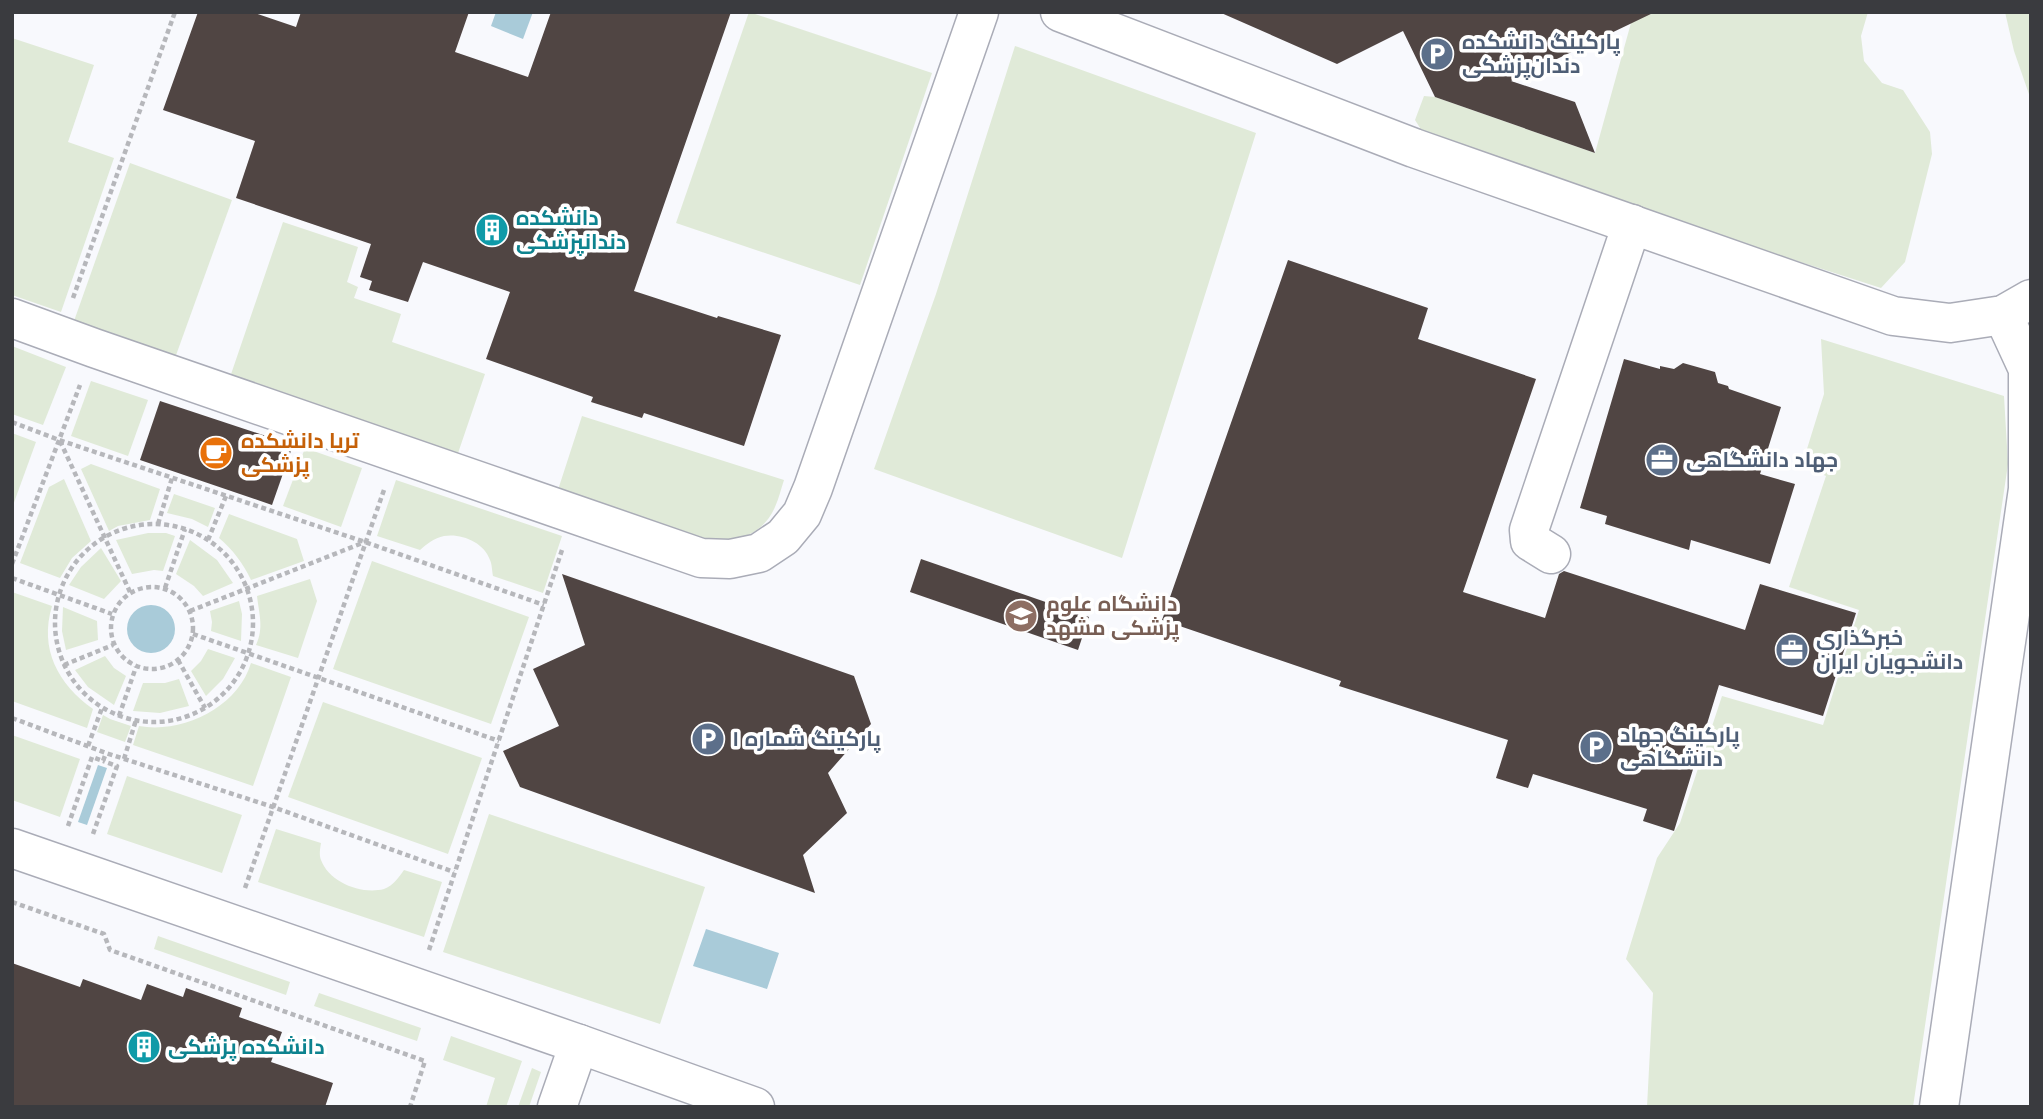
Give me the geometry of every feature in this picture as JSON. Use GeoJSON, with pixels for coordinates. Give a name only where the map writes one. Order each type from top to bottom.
{"type":"FeatureCollection","features":[{"type":"Feature","properties":{"kind":"lane"},"geometry":{"type":"LineString","coordinates":[[12,318],[701,558],[730,559],[759,552],[783,537],[802,514],[818,475],[979,12]]}},
{"type":"Feature","properties":{"kind":"lane"},"geometry":{"type":"LineString","coordinates":[[1060,12],[1414,148],[1893,316],[1950,323],[2017,307],[2028,369],[2028,489],[1939,1107]]}},
{"type":"Feature","properties":{"kind":"lane"},"geometry":{"type":"LineString","coordinates":[[1551,554],[1530,541],[1529,530],[1632,225]]}},
{"type":"Feature","properties":{"kind":"lane"},"geometry":{"type":"LineString","coordinates":[[12,848],[755,1107]]}},
{"type":"Feature","properties":{"kind":"lane"},"geometry":{"type":"LineString","coordinates":[[557,1107],[579,1044]]}},
{"type":"Feature","properties":{"kind":"path"},"geometry":{"type":"LineString","coordinates":[[12,564],[59,440],[77,342],[175,12]]}},
{"type":"Feature","properties":{"kind":"path"},"geometry":{"type":"LineString","coordinates":[[12,422],[544,605]]}},
{"type":"Feature","properties":{"kind":"path"},"geometry":{"type":"LineString","coordinates":[[59,440],[130,592]]}},
{"type":"Feature","properties":{"kind":"path"},"geometry":{"type":"LineString","coordinates":[[233,925],[397,453]]}},
{"type":"Feature","properties":{"kind":"path"},"geometry":{"type":"LineString","coordinates":[[158,524],[173,478]]}},
{"type":"Feature","properties":{"kind":"path"},"geometry":{"type":"LineString","coordinates":[[208,540],[226,495]]}},
{"type":"Feature","properties":{"kind":"path"},"geometry":{"type":"LineString","coordinates":[[425,960],[574,514]]}},
{"type":"Feature","properties":{"kind":"path"},"geometry":{"type":"LineString","coordinates":[[158,524],[186,530],[208,540],[224,554],[237,569],[247,588],[253,621],[248,654],[238,675],[223,693],[205,708],[183,718],[160,722],[119,716],[102,708],[80,689],[64,665],[56,642],[54,619],[58,596],[68,573],[84,553],[104,538],[130,527],[158,524]]}},
{"type":"Feature","properties":{"kind":"path"},"geometry":{"type":"LineString","coordinates":[[165,588],[186,530]]}},
{"type":"Feature","properties":{"kind":"path"},"geometry":{"type":"LineString","coordinates":[[190,611],[365,542]]}},
{"type":"Feature","properties":{"kind":"path"},"geometry":{"type":"LineString","coordinates":[[12,578],[112,614]]}},
{"type":"Feature","properties":{"kind":"path"},"geometry":{"type":"LineString","coordinates":[[153,586],[165,588],[177,595],[190,611],[194,626],[190,644],[178,660],[169,666],[158,669],[136,667],[113,645],[110,635],[112,614],[119,602],[130,592],[153,586]]}},
{"type":"Feature","properties":{"kind":"path"},"geometry":{"type":"LineString","coordinates":[[193,634],[499,741]]}},
{"type":"Feature","properties":{"kind":"path"},"geometry":{"type":"LineString","coordinates":[[64,665],[113,645]]}},
{"type":"Feature","properties":{"kind":"path"},"geometry":{"type":"LineString","coordinates":[[178,660],[205,708]]}},
{"type":"Feature","properties":{"kind":"path"},"geometry":{"type":"LineString","coordinates":[[119,716],[136,667]]}},
{"type":"Feature","properties":{"kind":"path"},"geometry":{"type":"LineString","coordinates":[[88,746],[102,708]]}},
{"type":"Feature","properties":{"kind":"path"},"geometry":{"type":"LineString","coordinates":[[12,718],[106,753],[273,807],[455,872]]}},
{"type":"Feature","properties":{"kind":"path"},"geometry":{"type":"LineString","coordinates":[[124,759],[136,720]]}},
{"type":"Feature","properties":{"kind":"path"},"geometry":{"type":"LineString","coordinates":[[103,761],[106,753]]}},
{"type":"Feature","properties":{"kind":"path"},"geometry":{"type":"LineString","coordinates":[[72,813],[92,757],[117,766],[97,822]]}},
{"type":"Feature","properties":{"kind":"path"},"geometry":{"type":"LineString","coordinates":[[12,902],[104,934],[110,950],[425,1061],[410,1107]]}},
{"type":"Feature","properties":{"kind":"green space"},"geometry":{"type":"Polygon","coordinates":[[[749,12],[932,73],[860,285],[676,223],[749,12]]]}},
{"type":"Feature","properties":{"kind":"green space"},"geometry":{"type":"Polygon","coordinates":[[[1634,12],[1868,12],[1861,36],[1864,61],[1882,83],[1903,90],[1930,132],[1932,154],[1905,262],[1881,288],[1429,142],[1415,120],[1424,96],[1435,97],[1595,153],[1634,12]]]}},
{"type":"Feature","properties":{"kind":"green space"},"geometry":{"type":"Polygon","coordinates":[[[2005,12],[2031,12],[2031,100],[2014,51],[2005,12]]]}},
{"type":"Feature","properties":{"kind":"green space"},"geometry":{"type":"Polygon","coordinates":[[[12,38],[94,65],[68,142],[114,158],[61,312],[12,295],[12,38]]]}},
{"type":"Feature","properties":{"kind":"green space"},"geometry":{"type":"Polygon","coordinates":[[[1015,46],[1256,133],[1122,558],[874,469],[936,294],[1015,46]]]}},
{"type":"Feature","properties":{"kind":"green space"},"geometry":{"type":"Polygon","coordinates":[[[130,163],[232,200],[175,358],[74,321],[130,163]]]}},
{"type":"Feature","properties":{"kind":"green space"},"geometry":{"type":"Polygon","coordinates":[[[283,222],[358,247],[347,282],[358,287],[354,298],[401,314],[392,342],[485,374],[456,459],[228,383],[283,222]]]}},
{"type":"Feature","properties":{"kind":"green space"},"geometry":{"type":"Polygon","coordinates":[[[1821,339],[2004,396],[2008,464],[1913,1107],[1647,1107],[1653,993],[1626,959],[1657,858],[1680,823],[1722,696],[1823,725],[1859,610],[1789,587],[1826,476],[1802,465],[1824,394],[1821,339]]]}},
{"type":"Feature","properties":{"kind":"green space"},"geometry":{"type":"Polygon","coordinates":[[[12,346],[66,367],[43,425],[12,414],[12,346]]]}},
{"type":"Feature","properties":{"kind":"green space"},"geometry":{"type":"Polygon","coordinates":[[[91,381],[148,400],[128,456],[71,436],[91,381]]]}},
{"type":"Feature","properties":{"kind":"green space"},"geometry":{"type":"Polygon","coordinates":[[[582,416],[784,480],[775,507],[762,526],[743,537],[699,542],[556,496],[582,416]]]}},
{"type":"Feature","properties":{"kind":"green space"},"geometry":{"type":"Polygon","coordinates":[[[12,433],[36,442],[12,508],[12,433]]]}},
{"type":"Feature","properties":{"kind":"green space"},"geometry":{"type":"Polygon","coordinates":[[[305,448],[362,468],[341,527],[283,506],[305,448]]]}},
{"type":"Feature","properties":{"kind":"green space"},"geometry":{"type":"Polygon","coordinates":[[[91,464],[160,489],[150,520],[118,526],[109,531],[81,469],[91,464]]]}},
{"type":"Feature","properties":{"kind":"green space"},"geometry":{"type":"Polygon","coordinates":[[[64,479],[91,541],[72,558],[60,578],[20,563],[49,487],[64,479]]]}},
{"type":"Feature","properties":{"kind":"green space"},"geometry":{"type":"Polygon","coordinates":[[[396,480],[562,536],[543,593],[493,576],[487,554],[471,540],[451,535],[440,537],[420,550],[377,536],[396,480]]]}},
{"type":"Feature","properties":{"kind":"green space"},"geometry":{"type":"Polygon","coordinates":[[[174,494],[215,508],[208,527],[192,519],[167,513],[174,494]]]}},
{"type":"Feature","properties":{"kind":"green space"},"geometry":{"type":"Polygon","coordinates":[[[229,514],[297,539],[304,561],[251,580],[237,557],[219,538],[229,514]]]}},
{"type":"Feature","properties":{"kind":"green space"},"geometry":{"type":"Polygon","coordinates":[[[148,533],[175,536],[163,571],[132,574],[116,540],[148,533]]]}},
{"type":"Feature","properties":{"kind":"green space"},"geometry":{"type":"Polygon","coordinates":[[[190,540],[217,560],[233,583],[203,596],[176,574],[190,540]]]}},
{"type":"Feature","properties":{"kind":"green space"},"geometry":{"type":"Polygon","coordinates":[[[101,548],[121,581],[104,599],[69,585],[81,567],[101,548]]]}},
{"type":"Feature","properties":{"kind":"green space"},"geometry":{"type":"Polygon","coordinates":[[[372,561],[529,617],[491,724],[333,669],[372,561]]]}},
{"type":"Feature","properties":{"kind":"green space"},"geometry":{"type":"Polygon","coordinates":[[[310,579],[317,601],[298,658],[256,645],[260,627],[257,596],[310,579]]]}},
{"type":"Feature","properties":{"kind":"green space"},"geometry":{"type":"Polygon","coordinates":[[[12,592],[52,606],[48,637],[50,651],[61,677],[93,709],[87,728],[12,701],[12,592]]]}},
{"type":"Feature","properties":{"kind":"green space"},"geometry":{"type":"Polygon","coordinates":[[[239,601],[242,614],[241,641],[211,631],[210,611],[239,601]]]}},
{"type":"Feature","properties":{"kind":"green space"},"geometry":{"type":"Polygon","coordinates":[[[63,607],[97,621],[98,640],[66,650],[62,631],[63,607]]]}},
{"type":"Feature","properties":{"kind":"green space"},"geometry":{"type":"Polygon","coordinates":[[[208,649],[235,658],[223,679],[206,696],[191,671],[208,649]]]}},
{"type":"Feature","properties":{"kind":"green space"},"geometry":{"type":"Polygon","coordinates":[[[105,656],[114,668],[126,676],[114,705],[88,687],[75,670],[105,656]]]}},
{"type":"Feature","properties":{"kind":"green space"},"geometry":{"type":"Polygon","coordinates":[[[251,663],[291,677],[253,786],[133,745],[139,726],[173,726],[207,714],[234,693],[251,663]]]}},
{"type":"Feature","properties":{"kind":"green space"},"geometry":{"type":"Polygon","coordinates":[[[179,679],[189,706],[160,713],[133,711],[143,683],[165,683],[179,679]]]}},
{"type":"Feature","properties":{"kind":"green space"},"geometry":{"type":"Polygon","coordinates":[[[323,702],[482,758],[448,854],[288,797],[323,702]]]}},
{"type":"Feature","properties":{"kind":"green space"},"geometry":{"type":"Polygon","coordinates":[[[103,715],[131,726],[125,742],[97,732],[103,715]]]}},
{"type":"Feature","properties":{"kind":"green space"},"geometry":{"type":"Polygon","coordinates":[[[12,735],[80,759],[60,817],[12,800],[12,735]]]}},
{"type":"Feature","properties":{"kind":"green space"},"geometry":{"type":"Polygon","coordinates":[[[127,776],[242,815],[222,873],[107,834],[127,776]]]}},
{"type":"Feature","properties":{"kind":"green space"},"geometry":{"type":"Polygon","coordinates":[[[489,814],[705,887],[660,1024],[443,952],[489,814]]]}},
{"type":"Feature","properties":{"kind":"green space"},"geometry":{"type":"Polygon","coordinates":[[[276,829],[321,843],[320,856],[325,868],[338,880],[356,888],[384,889],[393,884],[404,870],[442,882],[424,937],[258,882],[276,829]]]}},
{"type":"Feature","properties":{"kind":"green space"},"geometry":{"type":"Polygon","coordinates":[[[158,936],[290,982],[286,995],[154,949],[158,936]]]}},
{"type":"Feature","properties":{"kind":"green space"},"geometry":{"type":"Polygon","coordinates":[[[319,993],[421,1028],[417,1041],[314,1006],[319,993]]]}},
{"type":"Feature","properties":{"kind":"green space"},"geometry":{"type":"Polygon","coordinates":[[[451,1036],[522,1061],[506,1107],[486,1107],[495,1078],[443,1060],[451,1036]]]}},
{"type":"Feature","properties":{"kind":"green space"},"geometry":{"type":"Polygon","coordinates":[[[532,1068],[541,1072],[529,1107],[518,1107],[532,1068]]]}},
{"type":"Feature","properties":{"kind":"water"},"geometry":{"type":"Polygon","coordinates":[[[496,12],[533,12],[523,39],[491,26],[496,12]]]}},
{"type":"Feature","properties":{"kind":"water"},"geometry":{"type":"Polygon","coordinates":[[[151,605],[168,612],[175,629],[168,646],[151,653],[134,646],[127,629],[134,612],[151,605]]]}},
{"type":"Feature","properties":{"kind":"water"},"geometry":{"type":"Polygon","coordinates":[[[98,765],[107,768],[87,825],[78,822],[98,765]]]}},
{"type":"Feature","properties":{"kind":"water"},"geometry":{"type":"Polygon","coordinates":[[[706,929],[779,953],[767,989],[693,966],[706,929]]]}},
{"type":"Feature","properties":{"kind":"building","name":"دانشکده دندانپزشکی"},"geometry":{"type":"Polygon","coordinates":[[[198,12],[252,12],[296,27],[301,12],[469,12],[455,52],[528,77],[551,12],[731,12],[634,291],[781,335],[744,446],[644,413],[642,418],[591,402],[593,397],[486,359],[510,292],[423,262],[408,302],[369,290],[372,281],[360,277],[371,244],[236,198],[255,141],[163,110],[198,12]]]}},
{"type":"Feature","properties":{"kind":"building","name":"پارکینگ دانشکده دندان‌پزشکی"},"geometry":{"type":"Polygon","coordinates":[[[1219,12],[1655,12],[1511,81],[1575,102],[1595,153],[1435,97],[1403,31],[1337,64],[1219,12]]]}},
{"type":"Feature","properties":{"kind":"building"},"geometry":{"type":"Polygon","coordinates":[[[1288,260],[1428,308],[1418,339],[1536,379],[1463,592],[1545,618],[1559,574],[1564,571],[1745,630],[1760,584],[1856,613],[1823,716],[1719,685],[1674,831],[1643,821],[1647,809],[1533,774],[1528,788],[1496,778],[1508,740],[1339,686],[1341,681],[1162,620],[1288,260]]]}},
{"type":"Feature","properties":{"kind":"building","name":"جهاد دانشگاهی"},"geometry":{"type":"Polygon","coordinates":[[[1624,359],[1660,369],[1660,366],[1674,369],[1683,363],[1715,372],[1718,383],[1728,386],[1729,389],[1781,407],[1760,474],[1795,484],[1770,564],[1691,540],[1689,550],[1605,524],[1607,516],[1580,508],[1624,359]]]}},
{"type":"Feature","properties":{"kind":"building","name":"تریا دانشکده پزشکی"},"geometry":{"type":"Polygon","coordinates":[[[160,401],[293,445],[272,505],[140,460],[160,401]]]}},
{"type":"Feature","properties":{"kind":"building"},"geometry":{"type":"Polygon","coordinates":[[[921,559],[1089,617],[1078,650],[910,592],[921,559]]]}},
{"type":"Feature","properties":{"kind":"building","name":"پارکینگ شماره ۱"},"geometry":{"type":"Polygon","coordinates":[[[562,574],[854,676],[871,724],[828,773],[847,813],[803,855],[815,893],[520,787],[503,751],[559,726],[533,669],[585,645],[562,574]]]}},
{"type":"Feature","properties":{"kind":"building","name":"دانشکده پزشکی"},"geometry":{"type":"Polygon","coordinates":[[[12,963],[80,987],[83,979],[141,1000],[147,984],[183,997],[186,988],[242,1008],[239,1017],[282,1032],[271,1062],[333,1083],[325,1107],[12,1107],[12,963]]]}},
{"type":"Feature","properties":{"kind":"place","name":"پارکینگ دانشکده دندان‌پزشکی"},"geometry":{"type":"Point","coordinates":[1437,54]}},
{"type":"Feature","properties":{"kind":"place","name":"دانشکده دندانپزشکی"},"geometry":{"type":"Point","coordinates":[492,230]}},
{"type":"Feature","properties":{"kind":"place","name":"تریا دانشکده پزشکی"},"geometry":{"type":"Point","coordinates":[216,453]}},
{"type":"Feature","properties":{"kind":"place","name":"جهاد دانشگاهی"},"geometry":{"type":"Point","coordinates":[1662,460]}},
{"type":"Feature","properties":{"kind":"place","name":"دانشگاه علوم پزشکی مشهد"},"geometry":{"type":"Point","coordinates":[1021,616]}},
{"type":"Feature","properties":{"kind":"place","name":"خبرگذاری دانشجویان ایران"},"geometry":{"type":"Point","coordinates":[1792,650]}},
{"type":"Feature","properties":{"kind":"place","name":"پارکینگ شماره ۱"},"geometry":{"type":"Point","coordinates":[708,739]}},
{"type":"Feature","properties":{"kind":"place","name":"پارکینگ جهاد دانشگاهی"},"geometry":{"type":"Point","coordinates":[1596,747]}},
{"type":"Feature","properties":{"kind":"place","name":"دانشکده پزشکی"},"geometry":{"type":"Point","coordinates":[144,1047]}}]}
